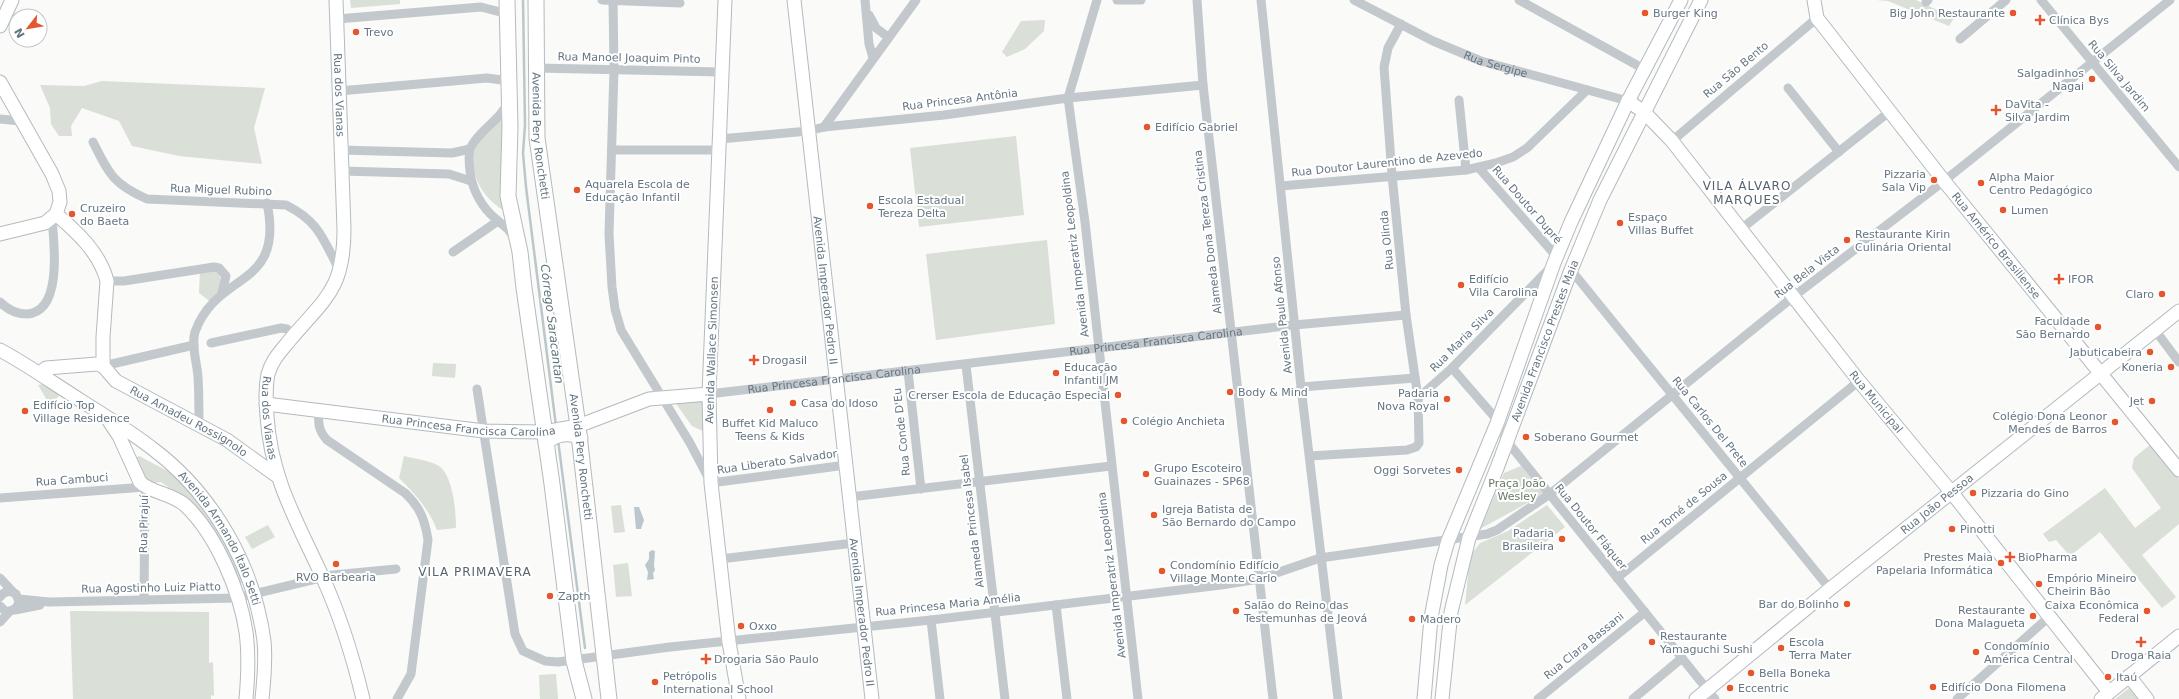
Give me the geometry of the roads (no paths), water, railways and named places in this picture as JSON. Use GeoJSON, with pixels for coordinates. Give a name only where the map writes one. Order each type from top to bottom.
{"type":"FeatureCollection","features":[{"type":"Feature","properties":{"kind":"main road","name":"Avenida Pery Ronchetti"},"geometry":{"type":"LineString","coordinates":[[536,0],[537,138],[609,699]]}},
{"type":"Feature","properties":{"kind":"main road"},"geometry":{"type":"LineString","coordinates":[[508,7],[510,86],[508,196],[520,252],[524,288],[549,436],[574,661],[584,699]]}},
{"type":"Feature","properties":{"kind":"main road"},"geometry":{"type":"LineString","coordinates":[[549,436],[575,432]]}},
{"type":"Feature","properties":{"kind":"street","name":"Rua dos Vianas"},"geometry":{"type":"LineString","coordinates":[[336,0],[344,252],[340,272],[332,291],[321,306],[273,360],[266,388],[266,404],[268,433],[277,476],[295,523],[322,577],[339,616],[363,699]]}},
{"type":"Feature","properties":{"kind":"street"},"geometry":{"type":"LineString","coordinates":[[602,0],[680,3]]}},
{"type":"Feature","properties":{"kind":"street"},"geometry":{"type":"LineString","coordinates":[[613,0],[614,69],[609,234],[612,288],[615,309],[621,330],[690,443],[711,483]]}},
{"type":"Feature","properties":{"kind":"street","name":"Avenida Wallace Simonsen"},"geometry":{"type":"LineString","coordinates":[[725,0],[709,394],[711,483],[729,642],[739,699]]}},
{"type":"Feature","properties":{"kind":"street","name":"Avenida Imperador Pedro II"},"geometry":{"type":"LineString","coordinates":[[794,0],[835,380],[850,497],[872,699]]}},
{"type":"Feature","properties":{"kind":"street"},"geometry":{"type":"LineString","coordinates":[[824,126],[916,0]]}},
{"type":"Feature","properties":{"kind":"street","name":"Avenida Imperatriz Leopoldina"},"geometry":{"type":"LineString","coordinates":[[1098,0],[1068,98],[1085,222],[1138,699]]}},
{"type":"Feature","properties":{"kind":"street"},"geometry":{"type":"LineString","coordinates":[[1117,0],[1141,0]]}},
{"type":"Feature","properties":{"kind":"street","name":"Alameda Dona Tereza Cristina"},"geometry":{"type":"LineString","coordinates":[[1197,0],[1203,85],[1274,699]]}},
{"type":"Feature","properties":{"kind":"street","name":"Avenida Paulo Afonso"},"geometry":{"type":"LineString","coordinates":[[1261,0],[1294,325],[1310,456],[1320,558],[1338,699]]}},
{"type":"Feature","properties":{"kind":"street","name":"Rua Sergipe"},"geometry":{"type":"LineString","coordinates":[[1354,0],[1433,41],[1480,62],[1628,101],[1644,112]]}},
{"type":"Feature","properties":{"kind":"street"},"geometry":{"type":"LineString","coordinates":[[1519,0],[1644,69]]}},
{"type":"Feature","properties":{"kind":"street","name":"Avenida Francisco Prestes Maia"},"geometry":{"type":"LineString","coordinates":[[1424,699],[1431,618],[1441,565],[1448,541],[1498,421],[1555,260],[1628,101],[1681,0]]}},
{"type":"Feature","properties":{"kind":"street","name":"Avenida Francisco Prestes Maia"},"geometry":{"type":"LineString","coordinates":[[1442,699],[1451,612],[1469,538],[1497,468],[1506,440],[1571,270],[1600,200],[1701,0]]}},
{"type":"Feature","properties":{"kind":"street"},"geometry":{"type":"LineString","coordinates":[[1814,0],[1817,18]]}},
{"type":"Feature","properties":{"kind":"street"},"geometry":{"type":"LineString","coordinates":[[1960,39],[2006,0]]}},
{"type":"Feature","properties":{"kind":"street","name":"Rua Silva Jardim"},"geometry":{"type":"LineString","coordinates":[[2041,0],[2179,167]]}},
{"type":"Feature","properties":{"kind":"street","name":"Rua Bela Vista"},"geometry":{"type":"LineString","coordinates":[[1320,558],[1469,538],[1497,530],[1550,494],[1793,297],[1944,181],[2170,0]]}},
{"type":"Feature","properties":{"kind":"street"},"geometry":{"type":"LineString","coordinates":[[866,3],[874,26],[888,37]]}},
{"type":"Feature","properties":{"kind":"street"},"geometry":{"type":"LineString","coordinates":[[866,3],[869,44],[873,58]]}},
{"type":"Feature","properties":{"kind":"street"},"geometry":{"type":"LineString","coordinates":[[0,26],[6,7]]}},
{"type":"Feature","properties":{"kind":"street"},"geometry":{"type":"LineString","coordinates":[[337,19],[481,7],[508,7]]}},
{"type":"Feature","properties":{"kind":"street","name":"Rua Américo Brasiliense"},"geometry":{"type":"LineString","coordinates":[[1817,18],[1944,181],[2179,470]]}},
{"type":"Feature","properties":{"kind":"street","name":"Rua São Bento"},"geometry":{"type":"LineString","coordinates":[[1672,141],[1817,18]]}},
{"type":"Feature","properties":{"kind":"street","name":"Rua Olinda"},"geometry":{"type":"LineString","coordinates":[[1310,456],[1408,450],[1416,447],[1419,443],[1418,398],[1406,315],[1392,175],[1384,61],[1388,48],[1401,24]]}},
{"type":"Feature","properties":{"kind":"street","name":"Rua Manoel Joaquim Pinto"},"geometry":{"type":"LineString","coordinates":[[536,68],[722,72]]}},
{"type":"Feature","properties":{"kind":"street"},"geometry":{"type":"LineString","coordinates":[[339,91],[487,78],[510,86],[503,112],[481,132],[470,149],[469,161],[471,181],[479,200],[498,221],[511,232],[524,288]]}},
{"type":"Feature","properties":{"kind":"street"},"geometry":{"type":"LineString","coordinates":[[0,82],[20,121],[52,174],[59,191],[60,202],[54,217],[54,276],[46,304],[34,314],[22,314],[7,309],[0,302]]}},
{"type":"Feature","properties":{"kind":"street","name":"Rua Princesa Antônia"},"geometry":{"type":"LineString","coordinates":[[612,150],[720,144],[808,131],[824,126],[944,115],[1068,98],[1203,85]]}},
{"type":"Feature","properties":{"kind":"street"},"geometry":{"type":"LineString","coordinates":[[1788,88],[1839,152]]}},
{"type":"Feature","properties":{"kind":"street","name":"Rua Doutor Laurentino de Azevedo"},"geometry":{"type":"LineString","coordinates":[[1281,186],[1479,168],[1513,157],[1527,148],[1587,90]]}},
{"type":"Feature","properties":{"kind":"street"},"geometry":{"type":"LineString","coordinates":[[1459,100],[1466,170]]}},
{"type":"Feature","properties":{"kind":"street"},"geometry":{"type":"LineString","coordinates":[[838,107],[843,119],[851,124]]}},
{"type":"Feature","properties":{"kind":"street","name":"Rua Municipal"},"geometry":{"type":"LineString","coordinates":[[1644,112],[1672,141],[1859,381],[1952,493],[2050,616],[2105,696]]}},
{"type":"Feature","properties":{"kind":"street"},"geometry":{"type":"LineString","coordinates":[[1741,229],[1889,112]]}},
{"type":"Feature","properties":{"kind":"street"},"geometry":{"type":"LineString","coordinates":[[0,119],[20,121]]}},
{"type":"Feature","properties":{"kind":"street","name":"Rua Miguel Rubino"},"geometry":{"type":"LineString","coordinates":[[93,142],[105,167],[116,182],[129,191],[147,198],[286,205],[303,214],[315,225],[340,272]]}},
{"type":"Feature","properties":{"kind":"street"},"geometry":{"type":"LineString","coordinates":[[340,150],[452,153],[470,149]]}},
{"type":"Feature","properties":{"kind":"street","name":"Rua Doutor Dupré"},"geometry":{"type":"LineString","coordinates":[[1479,168],[1555,260]]}},
{"type":"Feature","properties":{"kind":"street"},"geometry":{"type":"LineString","coordinates":[[341,171],[449,174],[471,181]]}},
{"type":"Feature","properties":{"kind":"street"},"geometry":{"type":"LineString","coordinates":[[199,426],[198,377],[194,345],[196,329],[217,297],[253,273],[264,258],[270,238],[270,221],[267,203]]}},
{"type":"Feature","properties":{"kind":"street"},"geometry":{"type":"LineString","coordinates":[[0,234],[37,226],[54,217]]}},
{"type":"Feature","properties":{"kind":"street"},"geometry":{"type":"LineString","coordinates":[[54,217],[74,230],[89,247],[101,266],[107,281],[102,337],[103,366]]}},
{"type":"Feature","properties":{"kind":"street"},"geometry":{"type":"LineString","coordinates":[[453,252],[498,221]]}},
{"type":"Feature","properties":{"kind":"street","name":"Rua Maria Silva"},"geometry":{"type":"LineString","coordinates":[[1418,398],[1452,368],[1555,260]]}},
{"type":"Feature","properties":{"kind":"street"},"geometry":{"type":"LineString","coordinates":[[107,281],[124,281],[214,266],[219,268],[226,276],[222,293]]}},
{"type":"Feature","properties":{"kind":"street","name":"Rua Carlos Del Prete"},"geometry":{"type":"LineString","coordinates":[[1571,270],[1830,589]]}},
{"type":"Feature","properties":{"kind":"street","name":"Rua João Pessoa"},"geometry":{"type":"LineString","coordinates":[[1696,699],[1711,694],[1830,589],[2179,311]]}},
{"type":"Feature","properties":{"kind":"street","name":"Rua Princesa Francisca Carolina"},"geometry":{"type":"LineString","coordinates":[[575,432],[649,399],[661,397],[709,394],[835,380],[1294,325],[1406,315]]}},
{"type":"Feature","properties":{"kind":"street"},"geometry":{"type":"LineString","coordinates":[[211,343],[281,328],[288,329],[294,335]]}},
{"type":"Feature","properties":{"kind":"street"},"geometry":{"type":"LineString","coordinates":[[2155,330],[2179,362]]}},
{"type":"Feature","properties":{"kind":"street"},"geometry":{"type":"LineString","coordinates":[[57,385],[53,378],[54,374],[96,371],[103,366],[194,345]]}},
{"type":"Feature","properties":{"kind":"street","name":"Rua Pirajuí"},"geometry":{"type":"LineString","coordinates":[[0,350],[40,373],[106,416],[119,436],[136,477],[145,487],[144,600]]}},
{"type":"Feature","properties":{"kind":"street"},"geometry":{"type":"LineString","coordinates":[[40,373],[49,368],[97,364],[103,366]]}},
{"type":"Feature","properties":{"kind":"street","name":"Alameda Princesa Isabel"},"geometry":{"type":"LineString","coordinates":[[966,365],[1005,699]]}},
{"type":"Feature","properties":{"kind":"street","name":"Rua Amadeu Rossignolo"},"geometry":{"type":"LineString","coordinates":[[103,366],[116,381],[246,453],[277,476]]}},
{"type":"Feature","properties":{"kind":"street","name":"Rua Doutor Fláquer"},"geometry":{"type":"LineString","coordinates":[[1452,368],[1498,421],[1506,440],[1711,694]]}},
{"type":"Feature","properties":{"kind":"street","name":"Rua Conde D'Eu"},"geometry":{"type":"LineString","coordinates":[[908,371],[921,489]]}},
{"type":"Feature","properties":{"kind":"street"},"geometry":{"type":"LineString","coordinates":[[1301,388],[1415,378]]}},
{"type":"Feature","properties":{"kind":"street","name":"Rua Tomé de Sousa"},"geometry":{"type":"LineString","coordinates":[[1617,578],[1859,381]]}},
{"type":"Feature","properties":{"kind":"street","name":"Rua Princesa Maria Amélia"},"geometry":{"type":"LineString","coordinates":[[477,389],[515,634],[523,650],[545,661],[574,661],[604,655],[1127,597],[1260,578],[1320,558]]}},
{"type":"Feature","properties":{"kind":"street","name":"Rua Princesa Francisca Carolina"},"geometry":{"type":"LineString","coordinates":[[266,404],[484,432],[549,436]]}},
{"type":"Feature","properties":{"kind":"street"},"geometry":{"type":"LineString","coordinates":[[319,410],[318,425],[320,432],[327,440],[337,449],[406,493],[416,503],[426,526],[428,540],[411,674],[397,699]]}},
{"type":"Feature","properties":{"kind":"street","name":"Avenida Armando Ítalo Setti"},"geometry":{"type":"LineString","coordinates":[[106,416],[147,444],[183,476],[205,500],[227,532],[242,564],[264,641],[262,699]]}},
{"type":"Feature","properties":{"kind":"street"},"geometry":{"type":"LineString","coordinates":[[130,462],[136,450],[147,444]]}},
{"type":"Feature","properties":{"kind":"street","name":"Rua Liberato Salvador"},"geometry":{"type":"LineString","coordinates":[[711,483],[846,465]]}},
{"type":"Feature","properties":{"kind":"street"},"geometry":{"type":"LineString","coordinates":[[850,497],[980,483],[1111,466]]}},
{"type":"Feature","properties":{"kind":"street","name":"Avenida Armando Ítalo Setti"},"geometry":{"type":"LineString","coordinates":[[145,487],[176,498],[196,515],[209,534],[219,554],[237,598],[246,633],[248,657],[246,699]]}},
{"type":"Feature","properties":{"kind":"street","name":"Rua Cambuci"},"geometry":{"type":"LineString","coordinates":[[0,498],[145,487]]}},
{"type":"Feature","properties":{"kind":"street"},"geometry":{"type":"LineString","coordinates":[[720,559],[854,543]]}},
{"type":"Feature","properties":{"kind":"street","name":"Rua Agostinho Luiz Piatto"},"geometry":{"type":"LineString","coordinates":[[0,594],[8,591],[16,596],[50,602],[237,598],[322,577],[396,569]]}},
{"type":"Feature","properties":{"kind":"street"},"geometry":{"type":"LineString","coordinates":[[0,578],[16,596],[18,605],[0,622]]}},
{"type":"Feature","properties":{"kind":"street","name":"Rua Agostinho Luiz Piatto"},"geometry":{"type":"LineString","coordinates":[[12,611],[50,602]]}},
{"type":"Feature","properties":{"kind":"street"},"geometry":{"type":"LineString","coordinates":[[1056,604],[1066,699]]}},
{"type":"Feature","properties":{"kind":"street"},"geometry":{"type":"LineString","coordinates":[[0,606],[12,611]]}},
{"type":"Feature","properties":{"kind":"street","name":"Rua Clara Bassani"},"geometry":{"type":"LineString","coordinates":[[1538,699],[1645,612]]}},
{"type":"Feature","properties":{"kind":"street"},"geometry":{"type":"LineString","coordinates":[[1957,699],[2050,616]]}},
{"type":"Feature","properties":{"kind":"street"},"geometry":{"type":"LineString","coordinates":[[930,620],[940,699]]}},
{"type":"Feature","properties":{"kind":"street"},"geometry":{"type":"LineString","coordinates":[[2105,696],[2179,636]]}},
{"type":"Feature","properties":{"kind":"street"},"geometry":{"type":"LineString","coordinates":[[1633,699],[1682,658]]}},
{"type":"Feature","properties":{"kind":"street"},"geometry":{"type":"LineString","coordinates":[[2128,676],[2147,699]]}},
{"type":"Feature","properties":{"kind":"waterway","name":"Córrego Saracantan"},"geometry":{"type":"LineString","coordinates":[[523,0],[525,125],[523,153],[556,426]]}},
{"type":"Feature","properties":{"kind":"waterway","name":"Córrego Saracantan"},"geometry":{"type":"LineString","coordinates":[[558,440],[585,648]]}},
{"type":"Feature","properties":{"kind":"place","name":"Burger King"},"geometry":{"type":"Point","coordinates":[1645,13]}},
{"type":"Feature","properties":{"kind":"place","name":"Big John Restaurante"},"geometry":{"type":"Point","coordinates":[2013,13]}},
{"type":"Feature","properties":{"kind":"place","name":"Clínica Bys"},"geometry":{"type":"Point","coordinates":[2040,20]}},
{"type":"Feature","properties":{"kind":"place","name":"Trevo"},"geometry":{"type":"Point","coordinates":[356,32]}},
{"type":"Feature","properties":{"kind":"place","name":"Salgadinhos Nagai"},"geometry":{"type":"Point","coordinates":[2092,79]}},
{"type":"Feature","properties":{"kind":"place","name":"DaVita - Silva Jardim"},"geometry":{"type":"Point","coordinates":[1996,110]}},
{"type":"Feature","properties":{"kind":"place","name":"Edifício Gabriel"},"geometry":{"type":"Point","coordinates":[1147,127]}},
{"type":"Feature","properties":{"kind":"place","name":"Pizzaria Sala Vip"},"geometry":{"type":"Point","coordinates":[1934,180]}},
{"type":"Feature","properties":{"kind":"place","name":"Alpha Maior Centro Pedagógico"},"geometry":{"type":"Point","coordinates":[1981,183]}},
{"type":"Feature","properties":{"kind":"place","name":"Aquarela Escola de Educação Infantil"},"geometry":{"type":"Point","coordinates":[577,190]}},
{"type":"Feature","properties":{"kind":"place","name":"Escola Estadual Tereza Delta"},"geometry":{"type":"Point","coordinates":[870,206]}},
{"type":"Feature","properties":{"kind":"place","name":"Lumen"},"geometry":{"type":"Point","coordinates":[2003,210]}},
{"type":"Feature","properties":{"kind":"place","name":"Cruzeiro do Baeta"},"geometry":{"type":"Point","coordinates":[72,214]}},
{"type":"Feature","properties":{"kind":"place","name":"Espaço Villas Buffet"},"geometry":{"type":"Point","coordinates":[1620,223]}},
{"type":"Feature","properties":{"kind":"place","name":"Restaurante Kirin Culinária Oriental"},"geometry":{"type":"Point","coordinates":[1847,240]}},
{"type":"Feature","properties":{"kind":"place","name":"IFOR"},"geometry":{"type":"Point","coordinates":[2059,279]}},
{"type":"Feature","properties":{"kind":"place","name":"Edifício Vila Carolina"},"geometry":{"type":"Point","coordinates":[1461,285]}},
{"type":"Feature","properties":{"kind":"place","name":"Claro"},"geometry":{"type":"Point","coordinates":[2162,294]}},
{"type":"Feature","properties":{"kind":"place","name":"Faculdade São Bernardo"},"geometry":{"type":"Point","coordinates":[2098,327]}},
{"type":"Feature","properties":{"kind":"place","name":"Jabuticabeira"},"geometry":{"type":"Point","coordinates":[2150,352]}},
{"type":"Feature","properties":{"kind":"place","name":"Drogasil"},"geometry":{"type":"Point","coordinates":[754,360]}},
{"type":"Feature","properties":{"kind":"place","name":"Koneria"},"geometry":{"type":"Point","coordinates":[2171,367]}},
{"type":"Feature","properties":{"kind":"place","name":"Educação Infantil JM"},"geometry":{"type":"Point","coordinates":[1056,373]}},
{"type":"Feature","properties":{"kind":"place","name":"Body & Mind"},"geometry":{"type":"Point","coordinates":[1230,392]}},
{"type":"Feature","properties":{"kind":"place","name":"Crerser Escola de Educação Especial"},"geometry":{"type":"Point","coordinates":[1118,395]}},
{"type":"Feature","properties":{"kind":"place","name":"Padaria Nova Royal"},"geometry":{"type":"Point","coordinates":[1447,399]}},
{"type":"Feature","properties":{"kind":"place","name":"Jet"},"geometry":{"type":"Point","coordinates":[2152,401]}},
{"type":"Feature","properties":{"kind":"place","name":"Casa do Idoso"},"geometry":{"type":"Point","coordinates":[793,403]}},
{"type":"Feature","properties":{"kind":"place","name":"Buffet Kid Maluco Teens & Kids"},"geometry":{"type":"Point","coordinates":[770,410]}},
{"type":"Feature","properties":{"kind":"place","name":"Edifício Top Village Residence"},"geometry":{"type":"Point","coordinates":[25,411]}},
{"type":"Feature","properties":{"kind":"place","name":"Colégio Anchieta"},"geometry":{"type":"Point","coordinates":[1124,421]}},
{"type":"Feature","properties":{"kind":"place","name":"Colégio Dona Leonor Mendes de Barros"},"geometry":{"type":"Point","coordinates":[2115,422]}},
{"type":"Feature","properties":{"kind":"place","name":"Soberano Gourmet"},"geometry":{"type":"Point","coordinates":[1526,437]}},
{"type":"Feature","properties":{"kind":"place","name":"Oggi Sorvetes"},"geometry":{"type":"Point","coordinates":[1459,470]}},
{"type":"Feature","properties":{"kind":"place","name":"Grupo Escoteiro Guainazes - SP68"},"geometry":{"type":"Point","coordinates":[1146,474]}},
{"type":"Feature","properties":{"kind":"place","name":"Pizzaria do Gino"},"geometry":{"type":"Point","coordinates":[1973,493]}},
{"type":"Feature","properties":{"kind":"place","name":"Igreja Batista de São Bernardo do Campo"},"geometry":{"type":"Point","coordinates":[1154,515]}},
{"type":"Feature","properties":{"kind":"place","name":"Pinotti"},"geometry":{"type":"Point","coordinates":[1952,529]}},
{"type":"Feature","properties":{"kind":"place","name":"Padaria Brasileira"},"geometry":{"type":"Point","coordinates":[1562,539]}},
{"type":"Feature","properties":{"kind":"place","name":"BioPharma"},"geometry":{"type":"Point","coordinates":[2010,557]}},
{"type":"Feature","properties":{"kind":"place","name":"Prestes Maia Papelaria Informática"},"geometry":{"type":"Point","coordinates":[2001,563]}},
{"type":"Feature","properties":{"kind":"place","name":"RVO Barbearia"},"geometry":{"type":"Point","coordinates":[336,564]}},
{"type":"Feature","properties":{"kind":"place","name":"Condomínio Edifício Village Monte Carlo"},"geometry":{"type":"Point","coordinates":[1162,571]}},
{"type":"Feature","properties":{"kind":"place","name":"Empório Mineiro Cheirin Bão"},"geometry":{"type":"Point","coordinates":[2039,584]}},
{"type":"Feature","properties":{"kind":"place","name":"Zapth"},"geometry":{"type":"Point","coordinates":[550,596]}},
{"type":"Feature","properties":{"kind":"place","name":"Bar do Bolinho"},"geometry":{"type":"Point","coordinates":[1847,604]}},
{"type":"Feature","properties":{"kind":"place","name":"Salão do Reino das Testemunhas de Jeová"},"geometry":{"type":"Point","coordinates":[1236,611]}},
{"type":"Feature","properties":{"kind":"place","name":"Caixa Econômica Federal"},"geometry":{"type":"Point","coordinates":[2147,611]}},
{"type":"Feature","properties":{"kind":"place","name":"Restaurante Dona Malagueta"},"geometry":{"type":"Point","coordinates":[2033,616]}},
{"type":"Feature","properties":{"kind":"place","name":"Madero"},"geometry":{"type":"Point","coordinates":[1412,619]}},
{"type":"Feature","properties":{"kind":"place","name":"Oxxo"},"geometry":{"type":"Point","coordinates":[741,626]}},
{"type":"Feature","properties":{"kind":"place","name":"Restaurante Yamaguchi Sushi"},"geometry":{"type":"Point","coordinates":[1652,642]}},
{"type":"Feature","properties":{"kind":"place","name":"Droga Raia"},"geometry":{"type":"Point","coordinates":[2141,642]}},
{"type":"Feature","properties":{"kind":"place","name":"Escola Terra Mater"},"geometry":{"type":"Point","coordinates":[1781,648]}},
{"type":"Feature","properties":{"kind":"place","name":"Condomínio América Central"},"geometry":{"type":"Point","coordinates":[1976,652]}},
{"type":"Feature","properties":{"kind":"place","name":"Drogaria São Paulo"},"geometry":{"type":"Point","coordinates":[706,659]}},
{"type":"Feature","properties":{"kind":"place","name":"Bella Boneka"},"geometry":{"type":"Point","coordinates":[1751,673]}},
{"type":"Feature","properties":{"kind":"place","name":"Itaú"},"geometry":{"type":"Point","coordinates":[2108,677]}},
{"type":"Feature","properties":{"kind":"place","name":"Petrópolis International School"},"geometry":{"type":"Point","coordinates":[655,682]}},
{"type":"Feature","properties":{"kind":"place","name":"Edifício Dona Filomena"},"geometry":{"type":"Point","coordinates":[1933,687]}},
{"type":"Feature","properties":{"kind":"place","name":"Eccentric"},"geometry":{"type":"Point","coordinates":[1730,688]}},
{"type":"Feature","properties":{"kind":"district","name":"VILA ÁLVARO MARQUES"},"geometry":{"type":"Point","coordinates":[1747,193]}},
{"type":"Feature","properties":{"kind":"district","name":"VILA PRIMAVERA"},"geometry":{"type":"Point","coordinates":[475,572]}},
{"type":"Feature","properties":{"kind":"park label","name":"Praça João Wesley"},"geometry":{"type":"Point","coordinates":[1517,489]}}]}
